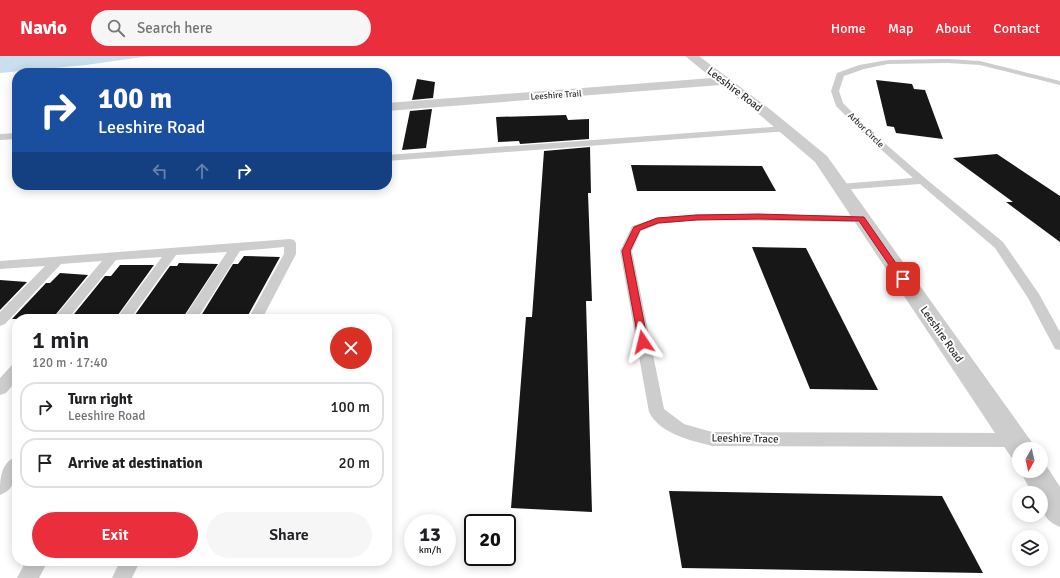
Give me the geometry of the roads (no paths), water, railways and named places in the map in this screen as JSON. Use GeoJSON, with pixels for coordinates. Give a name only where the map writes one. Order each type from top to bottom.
{"type":"FeatureCollection","features":[{"type":"Feature","properties":{"kind":"street","name":"Leeshire Road"},"geometry":{"type":"LineString","coordinates":[[691,56],[786,129],[821,159],[861,219],[1017,442]]}},
{"type":"Feature","properties":{"kind":"street","name":"Leeshire Trail"},"geometry":{"type":"LineString","coordinates":[[392,107],[725,81]]}},
{"type":"Feature","properties":{"kind":"street"},"geometry":{"type":"LineString","coordinates":[[1038,478],[1060,513]]}},
{"type":"Feature","properties":{"kind":"lane","name":"Arbor Circle"},"geometry":{"type":"LineString","coordinates":[[1060,83],[980,62],[888,62],[862,67],[840,75],[835,91],[839,104],[870,135],[922,181],[999,245],[1034,297],[1060,346]]}},
{"type":"Feature","properties":{"kind":"lane"},"geometry":{"type":"LineString","coordinates":[[392,158],[786,129]]}},
{"type":"Feature","properties":{"kind":"lane"},"geometry":{"type":"LineString","coordinates":[[0,137],[12,136]]}},
{"type":"Feature","properties":{"kind":"lane"},"geometry":{"type":"LineString","coordinates":[[840,186],[922,181]]}},
{"type":"Feature","properties":{"kind":"lane","name":"Leeshire Trace"},"geometry":{"type":"LineString","coordinates":[[861,219],[697,217],[657,220],[636,229],[626,251],[656,412],[679,430],[712,439],[1012,444]]}},
{"type":"Feature","properties":{"kind":"lane"},"geometry":{"type":"LineString","coordinates":[[0,265],[290,242],[290,254],[258,314]]}},
{"type":"Feature","properties":{"kind":"lane"},"geometry":{"type":"LineString","coordinates":[[193,314],[236,247]]}},
{"type":"Feature","properties":{"kind":"lane"},"geometry":{"type":"LineString","coordinates":[[127,314],[173,251]]}},
{"type":"Feature","properties":{"kind":"lane"},"geometry":{"type":"LineString","coordinates":[[64,314],[113,256]]}},
{"type":"Feature","properties":{"kind":"lane"},"geometry":{"type":"LineString","coordinates":[[0,321],[58,260]]}},
{"type":"Feature","properties":{"kind":"lane"},"geometry":{"type":"LineString","coordinates":[[0,389],[12,375]]}},
{"type":"Feature","properties":{"kind":"lane"},"geometry":{"type":"LineString","coordinates":[[0,487],[12,467]]}},
{"type":"Feature","properties":{"kind":"lane"},"geometry":{"type":"LineString","coordinates":[[27,578],[35,566]]}},
{"type":"Feature","properties":{"kind":"lane"},"geometry":{"type":"LineString","coordinates":[[122,578],[128,566]]}},
{"type":"Feature","properties":{"kind":"water"},"geometry":{"type":"Polygon","coordinates":[[[9,56],[150,56],[54,68],[12,68],[12,72],[0,73],[0,62],[9,56]]]}}]}
